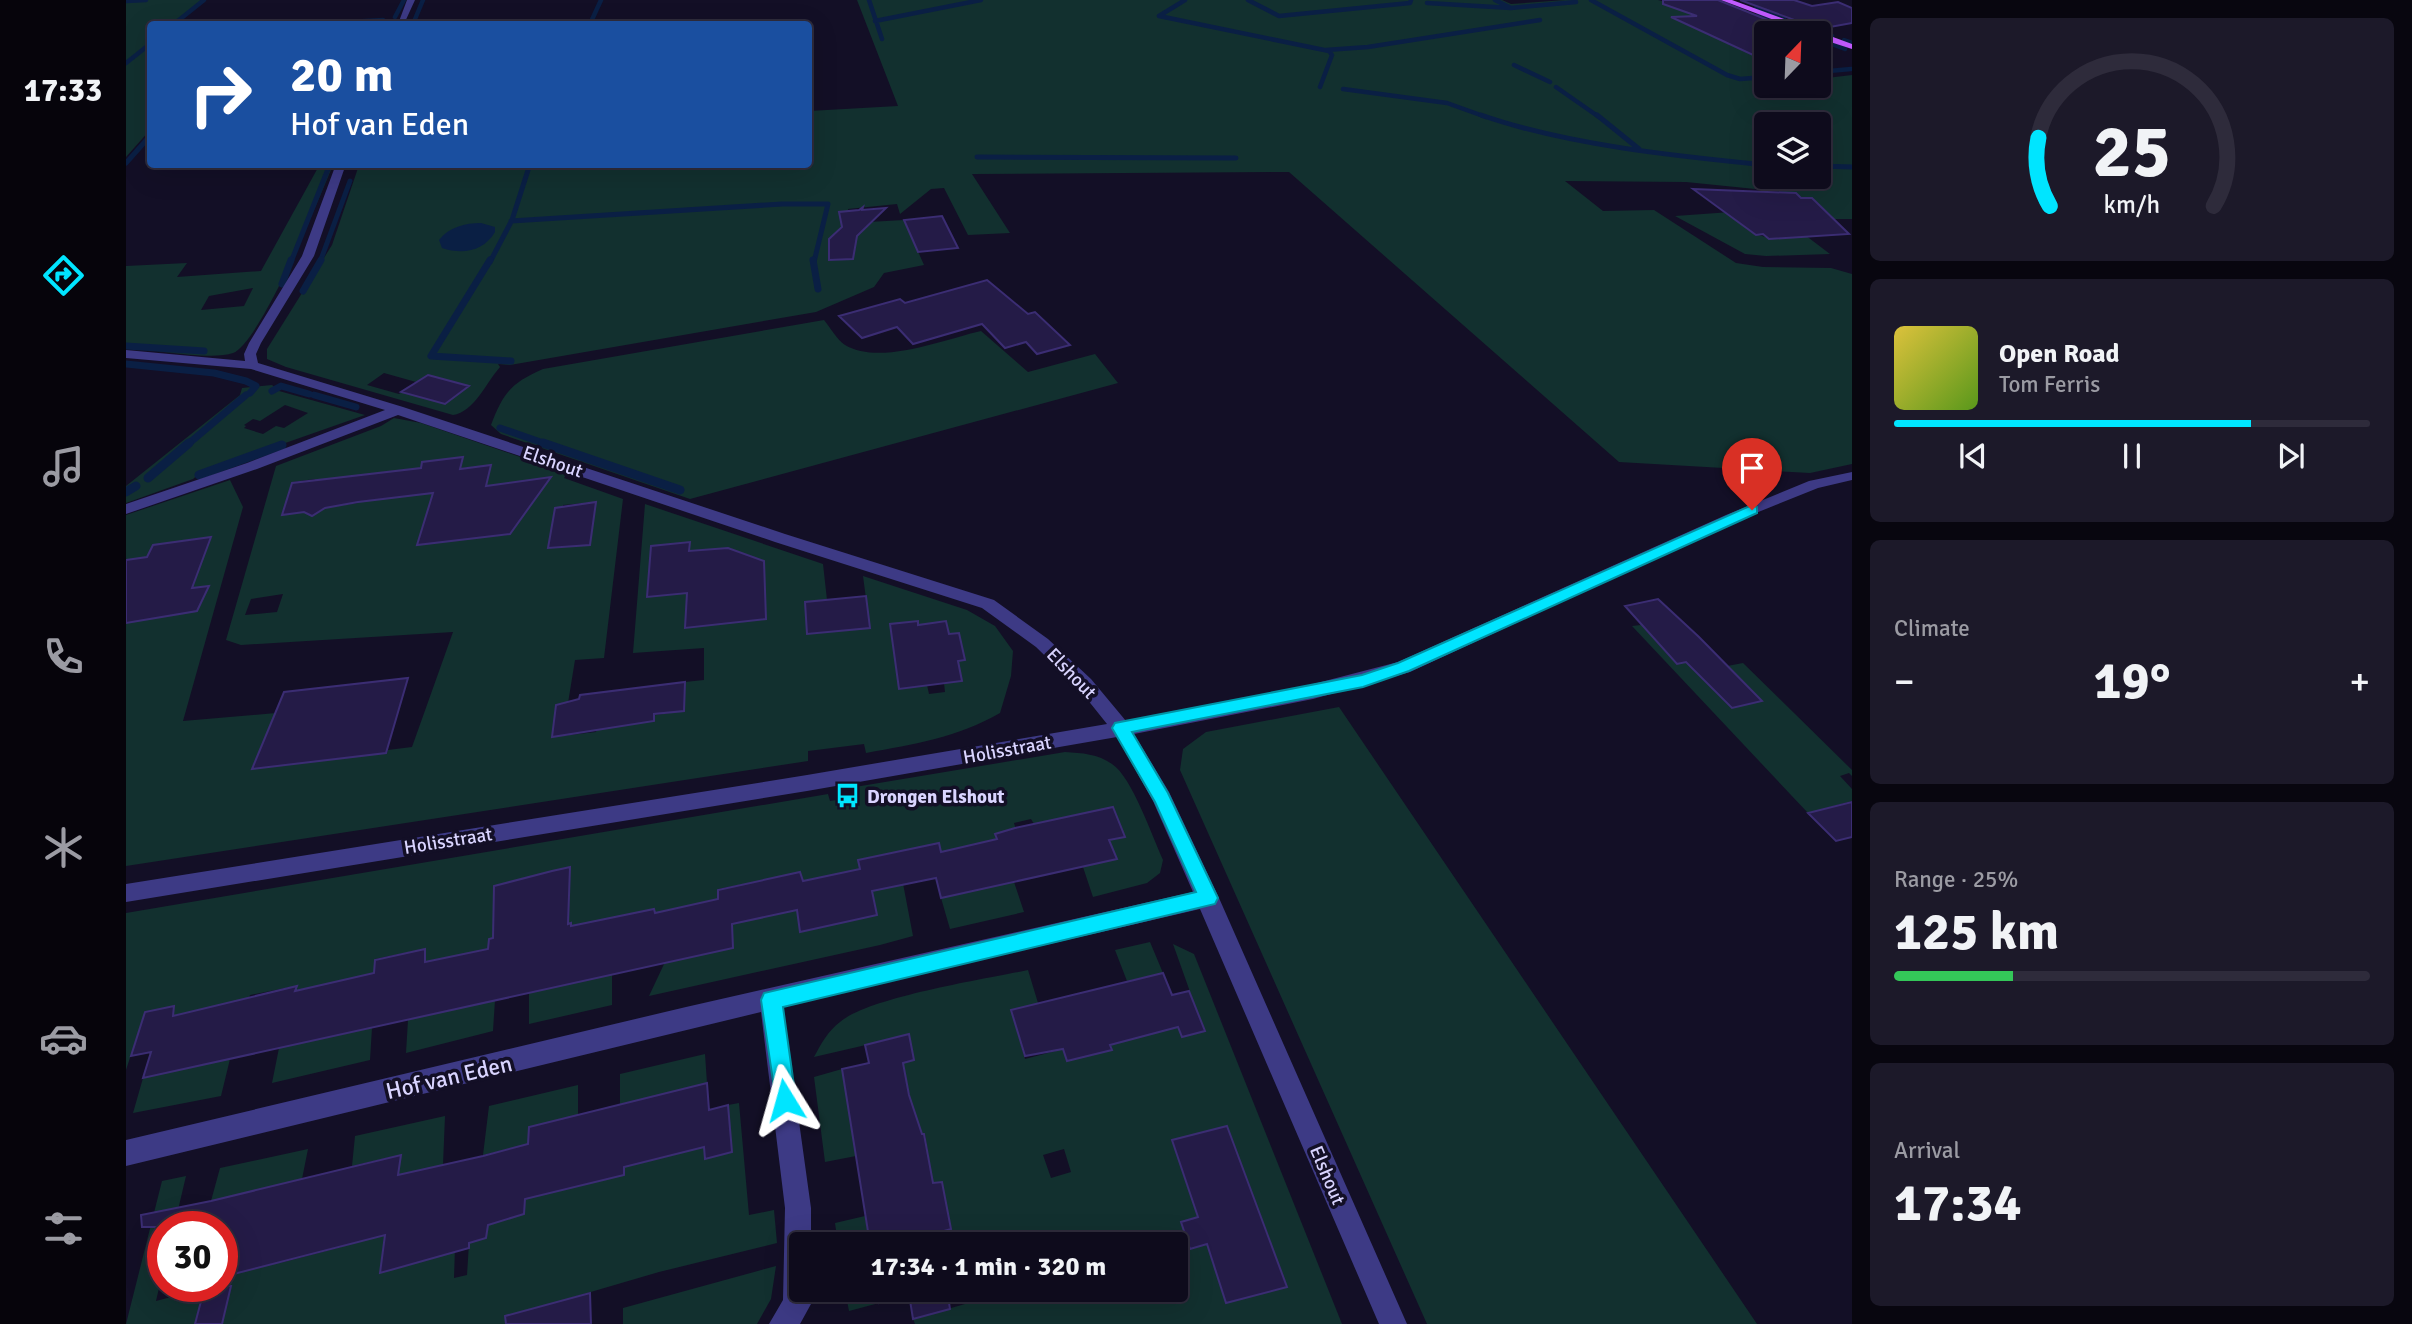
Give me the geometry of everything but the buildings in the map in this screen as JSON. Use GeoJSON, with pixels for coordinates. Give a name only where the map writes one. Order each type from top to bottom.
{"type":"FeatureCollection","features":[{"type":"Feature","properties":{"kind":"main road"},"geometry":{"type":"LineString","coordinates":[[1725,0],[1781,21]]}},
{"type":"Feature","properties":{"kind":"main road"},"geometry":{"type":"LineString","coordinates":[[1831,39],[1852,47]]}},
{"type":"Feature","properties":{"kind":"street"},"geometry":{"type":"LineString","coordinates":[[402,21],[411,0]]}},
{"type":"Feature","properties":{"kind":"street"},"geometry":{"type":"LineString","coordinates":[[252,365],[250,354],[255,343],[308,256],[340,168]]}},
{"type":"Feature","properties":{"kind":"street","name":"Elshout"},"geometry":{"type":"LineString","coordinates":[[126,354],[252,365],[398,410],[780,538],[988,604],[1042,643],[1085,684],[1121,728],[1162,799],[1208,898],[1393,1324]]}},
{"type":"Feature","properties":{"kind":"street"},"geometry":{"type":"LineString","coordinates":[[126,509],[240,470],[398,410]]}},
{"type":"Feature","properties":{"kind":"street","name":"Holisstraat"},"geometry":{"type":"LineString","coordinates":[[126,893],[952,759],[1194,716],[1363,681],[1404,667],[1731,518],[1814,484],[1852,476]]}},
{"type":"Feature","properties":{"kind":"street","name":"Hof van Eden"},"geometry":{"type":"LineString","coordinates":[[126,1153],[1208,898]]}},
{"type":"Feature","properties":{"kind":"street"},"geometry":{"type":"LineString","coordinates":[[771,1000],[798,1208],[797,1304],[783,1324]]}},
{"type":"Feature","properties":{"kind":"green space"},"geometry":{"type":"Polygon","coordinates":[[[126,0],[201,0],[176,21],[147,21],[147,133],[126,157],[126,0]]]}},
{"type":"Feature","properties":{"kind":"green space"},"geometry":{"type":"Polygon","coordinates":[[[857,0],[1502,0],[1511,4],[1565,0],[1658,0],[1754,25],[1754,98],[1831,98],[1831,77],[1852,75],[1852,219],[1799,219],[1812,198],[1801,198],[1794,193],[1755,189],[1831,189],[1831,112],[1754,112],[1754,189],[1686,182],[1565,181],[1603,211],[1654,210],[1736,263],[1763,267],[1831,268],[1852,274],[1852,464],[1810,473],[1619,462],[1289,172],[972,174],[1010,233],[968,235],[944,188],[931,189],[900,214],[897,204],[848,209],[851,223],[904,220],[924,265],[884,273],[874,287],[816,312],[510,365],[498,364],[500,367],[473,403],[453,415],[286,367],[267,359],[267,349],[332,245],[358,168],[812,168],[812,111],[898,106],[857,0]],[[384,373],[367,385],[399,394],[417,382],[384,373]]]}},
{"type":"Feature","properties":{"kind":"green space"},"geometry":{"type":"Polygon","coordinates":[[[318,168],[332,168],[273,298],[245,343],[233,353],[211,356],[126,348],[126,266],[187,263],[177,277],[261,271],[318,168]],[[253,288],[209,296],[201,310],[244,306],[253,288]]]}},
{"type":"Feature","properties":{"kind":"green space"},"geometry":{"type":"Polygon","coordinates":[[[1764,204],[1830,254],[1745,254],[1675,216],[1731,212],[1749,231],[1769,239],[1764,204]]]}},
{"type":"Feature","properties":{"kind":"green space"},"geometry":{"type":"Polygon","coordinates":[[[824,320],[845,345],[859,351],[876,353],[913,349],[981,331],[1028,372],[1095,354],[1118,383],[690,499],[501,434],[491,425],[509,390],[543,369],[824,320]]]}},
{"type":"Feature","properties":{"kind":"green space"},"geometry":{"type":"Polygon","coordinates":[[[272,385],[279,391],[365,415],[200,473],[193,479],[126,503],[126,486],[240,395],[242,388],[272,385]],[[285,405],[260,421],[253,419],[244,425],[244,428],[263,434],[276,426],[284,428],[308,413],[285,405]]]}},
{"type":"Feature","properties":{"kind":"green space"},"geometry":{"type":"Polygon","coordinates":[[[394,418],[421,423],[567,473],[564,478],[623,499],[604,658],[575,660],[568,703],[556,705],[552,737],[596,732],[597,724],[683,711],[685,682],[704,680],[704,648],[633,653],[645,504],[823,564],[827,600],[810,602],[810,608],[805,608],[808,634],[851,630],[868,614],[863,576],[967,610],[995,626],[1013,651],[1011,676],[1000,713],[951,734],[866,753],[864,744],[808,751],[808,761],[126,866],[126,577],[200,566],[211,537],[153,545],[147,557],[126,560],[126,515],[230,480],[243,507],[183,721],[276,713],[254,769],[387,753],[388,750],[412,747],[453,632],[241,645],[226,640],[276,466],[381,426],[394,418]],[[462,457],[423,462],[421,468],[392,471],[383,498],[462,457]],[[491,465],[463,468],[455,494],[463,539],[508,535],[515,499],[486,486],[491,465]],[[365,476],[314,482],[315,479],[293,482],[282,514],[304,512],[312,516],[325,508],[358,503],[365,476]],[[596,502],[563,505],[564,547],[590,545],[596,502]],[[689,542],[651,546],[649,571],[688,567],[689,542]],[[283,594],[251,599],[245,615],[277,612],[283,594]],[[917,621],[890,624],[927,685],[929,694],[945,692],[944,683],[962,681],[945,621],[918,626],[917,621]]]}},
{"type":"Feature","properties":{"kind":"green space"},"geometry":{"type":"Polygon","coordinates":[[[1641,625],[1677,664],[1698,659],[1722,667],[1743,663],[1852,770],[1852,776],[1849,773],[1840,776],[1852,789],[1852,801],[1808,813],[1632,626],[1641,625]]]}},
{"type":"Feature","properties":{"kind":"green space"},"geometry":{"type":"Polygon","coordinates":[[[1339,707],[1757,1324],[1427,1324],[1180,770],[1183,749],[1206,732],[1339,707]]]}},
{"type":"Feature","properties":{"kind":"green space"},"geometry":{"type":"Polygon","coordinates":[[[1065,752],[1095,756],[1112,764],[1127,781],[1163,860],[1160,873],[1147,883],[1093,897],[1083,867],[1116,859],[1110,840],[1034,824],[1031,819],[1014,823],[1016,830],[999,844],[941,852],[939,843],[897,852],[913,936],[649,996],[665,962],[733,947],[732,924],[744,884],[718,889],[718,899],[655,918],[654,909],[571,931],[570,923],[489,939],[488,949],[425,962],[424,949],[375,959],[374,973],[335,982],[334,987],[294,996],[296,986],[250,995],[246,1006],[207,1009],[173,1016],[174,1006],[145,1012],[126,1070],[126,913],[828,794],[830,801],[856,797],[855,787],[1065,752]],[[881,855],[858,860],[860,869],[803,881],[797,910],[800,931],[877,915],[872,891],[888,887],[881,855]]]}},
{"type":"Feature","properties":{"kind":"green space"},"geometry":{"type":"Polygon","coordinates":[[[1014,882],[1024,912],[950,929],[941,898],[1014,882]]]}},
{"type":"Feature","properties":{"kind":"green space"},"geometry":{"type":"Polygon","coordinates":[[[1150,942],[1163,973],[1127,981],[1115,950],[1150,942]]]}},
{"type":"Feature","properties":{"kind":"green space"},"geometry":{"type":"Polygon","coordinates":[[[1173,944],[1194,954],[1342,1324],[915,1324],[913,1319],[965,1302],[1188,1302],[1188,1242],[1190,1248],[1207,1244],[1226,1303],[1287,1287],[1227,1126],[1172,1140],[1198,1217],[1181,1222],[1184,1232],[940,1232],[951,1229],[933,1183],[925,1134],[912,1136],[904,1098],[910,1096],[903,1063],[909,1035],[814,1057],[832,1029],[855,1013],[901,997],[1028,970],[1038,1003],[1011,1010],[1025,1059],[1063,1049],[1067,1061],[1111,1050],[1107,1038],[1147,1035],[1178,1027],[1182,1037],[1204,1031],[1173,944]],[[1064,1149],[1043,1155],[1051,1178],[1071,1172],[1064,1149]]]}},
{"type":"Feature","properties":{"kind":"green space"},"geometry":{"type":"Polygon","coordinates":[[[612,974],[612,1005],[529,1024],[529,993],[612,974]]]}},
{"type":"Feature","properties":{"kind":"green space"},"geometry":{"type":"Polygon","coordinates":[[[495,1000],[493,1031],[406,1053],[408,1020],[495,1000]]]}},
{"type":"Feature","properties":{"kind":"green space"},"geometry":{"type":"Polygon","coordinates":[[[372,1028],[370,1060],[272,1083],[279,1048],[372,1028]]]}},
{"type":"Feature","properties":{"kind":"green space"},"geometry":{"type":"Polygon","coordinates":[[[705,1054],[707,1083],[620,1105],[620,1074],[705,1054]]]}},
{"type":"Feature","properties":{"kind":"green space"},"geometry":{"type":"Polygon","coordinates":[[[230,1059],[221,1096],[133,1113],[143,1078],[230,1059]]]}},
{"type":"Feature","properties":{"kind":"green space"},"geometry":{"type":"Polygon","coordinates":[[[842,1069],[856,1156],[825,1162],[814,1077],[842,1069]]]}},
{"type":"Feature","properties":{"kind":"green space"},"geometry":{"type":"Polygon","coordinates":[[[578,1085],[578,1115],[529,1127],[528,1144],[483,1155],[489,1106],[578,1085]]]}},
{"type":"Feature","properties":{"kind":"green space"},"geometry":{"type":"Polygon","coordinates":[[[739,1103],[749,1215],[774,1210],[777,1243],[659,1272],[536,1308],[536,1324],[126,1324],[147,1241],[147,1302],[238,1302],[238,1268],[284,1262],[341,1247],[344,1231],[386,1220],[380,1273],[455,1247],[454,1278],[467,1275],[469,1243],[486,1238],[488,1225],[524,1214],[527,1186],[572,1188],[623,1175],[624,1160],[667,1156],[704,1147],[705,1159],[732,1152],[728,1105],[739,1103]]]}},
{"type":"Feature","properties":{"kind":"green space"},"geometry":{"type":"Polygon","coordinates":[[[445,1116],[443,1165],[398,1175],[400,1155],[352,1166],[355,1136],[445,1116]]]}},
{"type":"Feature","properties":{"kind":"green space"},"geometry":{"type":"Polygon","coordinates":[[[308,1149],[302,1179],[211,1201],[220,1168],[308,1149]]]}},
{"type":"Feature","properties":{"kind":"green space"},"geometry":{"type":"Polygon","coordinates":[[[186,1176],[178,1211],[154,1211],[162,1181],[186,1176]]]}},
{"type":"Feature","properties":{"kind":"green space"},"geometry":{"type":"Polygon","coordinates":[[[865,1216],[868,1232],[836,1232],[835,1223],[865,1216]]]}},
{"type":"Feature","properties":{"kind":"green space"},"geometry":{"type":"Polygon","coordinates":[[[776,1266],[771,1299],[757,1324],[623,1324],[623,1308],[776,1266]]]}},
{"type":"Feature","properties":{"kind":"green space"},"geometry":{"type":"Polygon","coordinates":[[[847,1302],[879,1302],[879,1303],[849,1311],[847,1302]]]}},
{"type":"Feature","properties":{"kind":"water"},"geometry":{"type":"Polygon","coordinates":[[[481,223],[495,227],[495,232],[485,244],[465,251],[442,248],[439,240],[452,229],[481,223]]]}},
{"type":"Feature","properties":{"kind":"waterway"},"geometry":{"type":"LineString","coordinates":[[126,1],[146,0]]}},
{"type":"Feature","properties":{"kind":"waterway"},"geometry":{"type":"LineString","coordinates":[[178,21],[204,0]]}},
{"type":"Feature","properties":{"kind":"waterway"},"geometry":{"type":"LineString","coordinates":[[395,17],[404,0]]}},
{"type":"Feature","properties":{"kind":"waterway"},"geometry":{"type":"LineString","coordinates":[[414,21],[423,0]]}},
{"type":"Feature","properties":{"kind":"waterway"},"geometry":{"type":"LineString","coordinates":[[591,21],[601,0]]}},
{"type":"Feature","properties":{"kind":"waterway"},"geometry":{"type":"LineString","coordinates":[[869,0],[876,21]]}},
{"type":"Feature","properties":{"kind":"waterway"},"geometry":{"type":"LineString","coordinates":[[876,21],[981,0]]}},
{"type":"Feature","properties":{"kind":"waterway"},"geometry":{"type":"LineString","coordinates":[[1185,0],[1159,16],[1329,51],[1332,55],[1320,87]]}},
{"type":"Feature","properties":{"kind":"waterway"},"geometry":{"type":"LineString","coordinates":[[1248,0],[1279,16],[1410,3],[1411,0]]}},
{"type":"Feature","properties":{"kind":"waterway"},"geometry":{"type":"LineString","coordinates":[[1495,0],[1511,8]]}},
{"type":"Feature","properties":{"kind":"waterway"},"geometry":{"type":"LineString","coordinates":[[1591,0],[1727,75],[1740,79],[1754,78]]}},
{"type":"Feature","properties":{"kind":"waterway"},"geometry":{"type":"LineString","coordinates":[[1511,8],[1576,2]]}},
{"type":"Feature","properties":{"kind":"waterway"},"geometry":{"type":"LineString","coordinates":[[1427,3],[1511,8]]}},
{"type":"Feature","properties":{"kind":"waterway"},"geometry":{"type":"LineString","coordinates":[[1756,8],[1784,18]]}},
{"type":"Feature","properties":{"kind":"waterway"},"geometry":{"type":"LineString","coordinates":[[1757,16],[1771,21]]}},
{"type":"Feature","properties":{"kind":"waterway"},"geometry":{"type":"LineString","coordinates":[[366,21],[383,20]]}},
{"type":"Feature","properties":{"kind":"waterway"},"geometry":{"type":"LineString","coordinates":[[1326,50],[1368,47],[1540,20]]}},
{"type":"Feature","properties":{"kind":"waterway"},"geometry":{"type":"LineString","coordinates":[[876,21],[882,39]]}},
{"type":"Feature","properties":{"kind":"waterway"},"geometry":{"type":"LineString","coordinates":[[1844,40],[1852,43]]}},
{"type":"Feature","properties":{"kind":"waterway"},"geometry":{"type":"LineString","coordinates":[[1831,44],[1845,49]]}},
{"type":"Feature","properties":{"kind":"waterway"},"geometry":{"type":"LineString","coordinates":[[126,63],[147,46]]}},
{"type":"Feature","properties":{"kind":"waterway"},"geometry":{"type":"LineString","coordinates":[[1514,65],[1550,82]]}},
{"type":"Feature","properties":{"kind":"waterway"},"geometry":{"type":"LineString","coordinates":[[1831,71],[1851,69]]}},
{"type":"Feature","properties":{"kind":"waterway"},"geometry":{"type":"LineString","coordinates":[[1556,87],[1599,117]]}},
{"type":"Feature","properties":{"kind":"waterway"},"geometry":{"type":"LineString","coordinates":[[1343,89],[1447,103],[1486,117]]}},
{"type":"Feature","properties":{"kind":"waterway"},"geometry":{"type":"LineString","coordinates":[[1481,115],[1585,142],[1754,164]]}},
{"type":"Feature","properties":{"kind":"waterway"},"geometry":{"type":"LineString","coordinates":[[1597,115],[1639,149]]}},
{"type":"Feature","properties":{"kind":"waterway"},"geometry":{"type":"LineString","coordinates":[[126,163],[147,139]]}},
{"type":"Feature","properties":{"kind":"waterway"},"geometry":{"type":"LineString","coordinates":[[977,157],[1236,158]]}},
{"type":"Feature","properties":{"kind":"waterway"},"geometry":{"type":"LineString","coordinates":[[1831,166],[1852,167]]}},
{"type":"Feature","properties":{"kind":"waterway"},"geometry":{"type":"LineString","coordinates":[[291,262],[328,168]]}},
{"type":"Feature","properties":{"kind":"waterway"},"geometry":{"type":"LineString","coordinates":[[511,221],[529,168]]}},
{"type":"Feature","properties":{"kind":"waterway"},"geometry":{"type":"LineString","coordinates":[[320,261],[350,181]]}},
{"type":"Feature","properties":{"kind":"waterway"},"geometry":{"type":"LineString","coordinates":[[511,221],[782,204],[828,204],[814,262]]}},
{"type":"Feature","properties":{"kind":"waterway"},"geometry":{"type":"LineString","coordinates":[[490,262],[511,221]]}},
{"type":"Feature","properties":{"kind":"waterway"},"geometry":{"type":"LineString","coordinates":[[282,284],[291,260]]}},
{"type":"Feature","properties":{"kind":"waterway"},"geometry":{"type":"LineString","coordinates":[[490,260],[431,356],[511,361]]}},
{"type":"Feature","properties":{"kind":"waterway"},"geometry":{"type":"LineString","coordinates":[[813,260],[818,289]]}},
{"type":"Feature","properties":{"kind":"waterway"},"geometry":{"type":"LineString","coordinates":[[303,291],[320,261]]}},
{"type":"Feature","properties":{"kind":"waterway"},"geometry":{"type":"LineString","coordinates":[[126,346],[204,351]]}},
{"type":"Feature","properties":{"kind":"waterway"},"geometry":{"type":"LineString","coordinates":[[126,364],[214,373],[256,386],[250,393]]}},
{"type":"Feature","properties":{"kind":"waterway"},"geometry":{"type":"LineString","coordinates":[[272,391],[281,386],[309,394]]}},
{"type":"Feature","properties":{"kind":"waterway"},"geometry":{"type":"LineString","coordinates":[[187,445],[246,395]]}},
{"type":"Feature","properties":{"kind":"waterway"},"geometry":{"type":"LineString","coordinates":[[314,395],[356,407]]}},
{"type":"Feature","properties":{"kind":"waterway"},"geometry":{"type":"LineString","coordinates":[[500,428],[549,445]]}},
{"type":"Feature","properties":{"kind":"waterway"},"geometry":{"type":"LineString","coordinates":[[148,478],[189,443]]}},
{"type":"Feature","properties":{"kind":"waterway"},"geometry":{"type":"LineString","coordinates":[[543,443],[680,490]]}},
{"type":"Feature","properties":{"kind":"waterway"},"geometry":{"type":"LineString","coordinates":[[199,475],[282,445]]}},
{"type":"Feature","properties":{"kind":"waterway"},"geometry":{"type":"LineString","coordinates":[[126,492],[136,486]]}},
{"type":"Feature","properties":{"kind":"place","name":"Drongen Elshout"},"geometry":{"type":"Point","coordinates":[847,796]}},
{"type":"Feature","properties":{"kind":"route"},"geometry":{"type":"LineString","coordinates":[[785,1100],[771,1000],[1208,898],[1162,799],[1121,728],[1194,716],[1363,681],[1404,667],[1752,510]]}}]}
